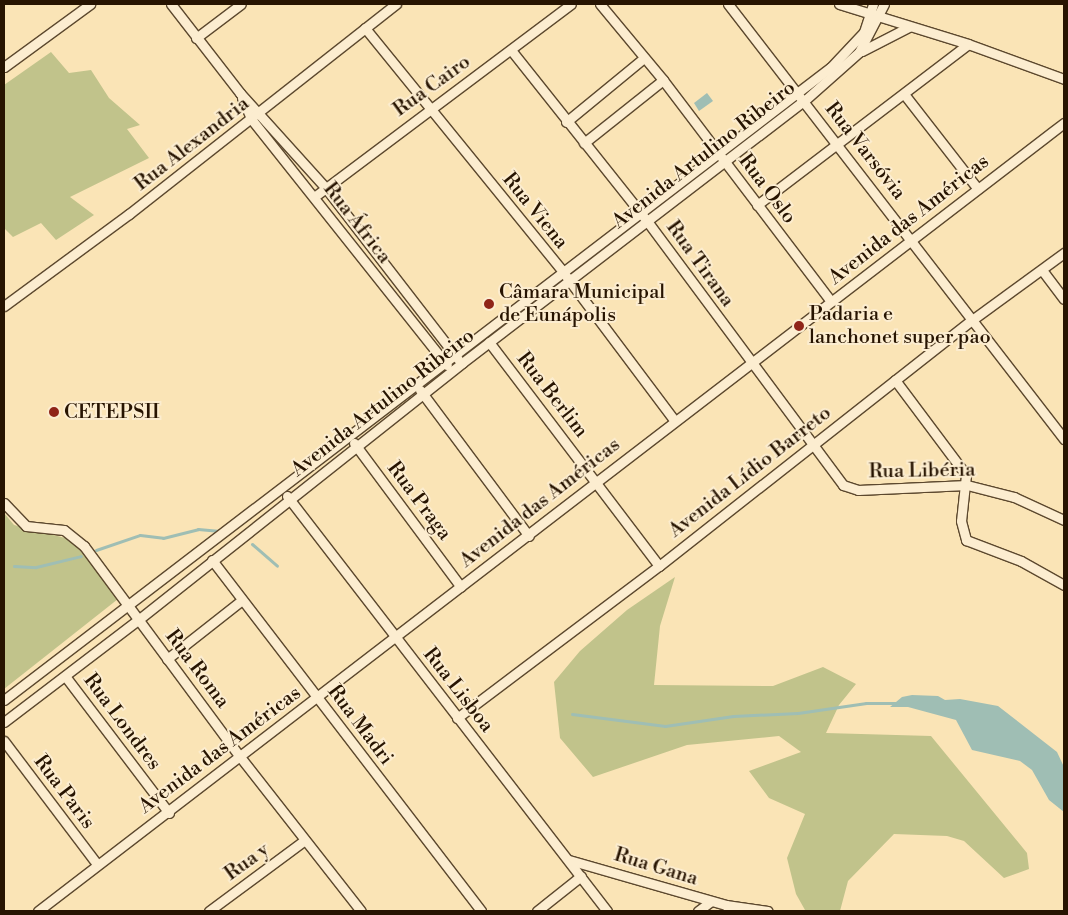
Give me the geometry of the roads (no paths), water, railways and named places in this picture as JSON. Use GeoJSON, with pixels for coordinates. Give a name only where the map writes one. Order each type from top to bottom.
{"type":"FeatureCollection","features":[{"type":"Feature","properties":{"kind":"street"},"geometry":{"type":"LineString","coordinates":[[4,67],[90,4]]}},
{"type":"Feature","properties":{"kind":"street","name":"Rua África"},"geometry":{"type":"LineString","coordinates":[[171,4],[240,93],[261,113],[325,187],[462,363]]}},
{"type":"Feature","properties":{"kind":"street"},"geometry":{"type":"LineString","coordinates":[[196,38],[241,4]]}},
{"type":"Feature","properties":{"kind":"street","name":"Rua Alexandria"},"geometry":{"type":"LineString","coordinates":[[4,306],[252,120],[396,4]]}},
{"type":"Feature","properties":{"kind":"street","name":"Rua Cairo"},"geometry":{"type":"LineString","coordinates":[[314,197],[429,108],[511,50],[571,4]]}},
{"type":"Feature","properties":{"kind":"street","name":"Rua Oslo"},"geometry":{"type":"LineString","coordinates":[[600,4],[663,80],[831,301]]}},
{"type":"Feature","properties":{"kind":"street","name":"Rua Varsóvia"},"geometry":{"type":"LineString","coordinates":[[728,4],[1064,439]]}},
{"type":"Feature","properties":{"kind":"street"},"geometry":{"type":"LineString","coordinates":[[839,4],[968,44],[1064,79]]}},
{"type":"Feature","properties":{"kind":"street","name":"Avenida Artulino Ribeiro"},"geometry":{"type":"LineString","coordinates":[[4,700],[282,489],[454,354],[640,212],[718,154],[801,97],[853,47],[864,32],[872,4]]}},
{"type":"Feature","properties":{"kind":"street","name":"Avenida Artulino Ribeiro"},"geometry":{"type":"LineString","coordinates":[[4,722],[138,620],[451,371],[724,162],[801,97],[859,52],[880,17],[884,4]]}},
{"type":"Feature","properties":{"kind":"street"},"geometry":{"type":"LineString","coordinates":[[859,52],[909,27]]}},
{"type":"Feature","properties":{"kind":"street","name":"Rua Viena"},"geometry":{"type":"LineString","coordinates":[[365,28],[563,272],[674,420]]}},
{"type":"Feature","properties":{"kind":"street"},"geometry":{"type":"LineString","coordinates":[[758,205],[968,44]]}},
{"type":"Feature","properties":{"kind":"street","name":"Rua Tirana"},"geometry":{"type":"LineString","coordinates":[[511,50],[566,122],[640,212],[838,480]]}},
{"type":"Feature","properties":{"kind":"street"},"geometry":{"type":"LineString","coordinates":[[566,122],[644,58]]}},
{"type":"Feature","properties":{"kind":"street"},"geometry":{"type":"LineString","coordinates":[[584,143],[663,80]]}},
{"type":"Feature","properties":{"kind":"street","name":"Rua África"},"geometry":{"type":"LineString","coordinates":[[240,93],[252,120],[451,371]]}},
{"type":"Feature","properties":{"kind":"street"},"geometry":{"type":"LineString","coordinates":[[904,94],[978,189]]}},
{"type":"Feature","properties":{"kind":"street","name":"Avenida das Américas"},"geometry":{"type":"LineString","coordinates":[[38,911],[97,864],[241,758],[529,536],[674,420],[1064,123]]}},
{"type":"Feature","properties":{"kind":"street","name":"Avenida Lídio Barreto"},"geometry":{"type":"LineString","coordinates":[[457,718],[659,566],[972,320],[1064,253]]}},
{"type":"Feature","properties":{"kind":"street"},"geometry":{"type":"LineString","coordinates":[[1042,270],[1064,299]]}},
{"type":"Feature","properties":{"kind":"street","name":"Rua Berlim"},"geometry":{"type":"LineString","coordinates":[[489,342],[597,481],[659,566]]}},
{"type":"Feature","properties":{"kind":"street"},"geometry":{"type":"LineString","coordinates":[[895,380],[966,475],[967,485],[961,521],[966,540],[1021,561],[1064,585]]}},
{"type":"Feature","properties":{"kind":"street"},"geometry":{"type":"LineString","coordinates":[[416,384],[529,536]]}},
{"type":"Feature","properties":{"kind":"street","name":"Rua Praga"},"geometry":{"type":"LineString","coordinates":[[349,437],[461,587]]}},
{"type":"Feature","properties":{"kind":"street","name":"Rua Libéria"},"geometry":{"type":"LineString","coordinates":[[838,480],[849,488],[858,490],[967,485],[1014,498],[1064,520]]}},
{"type":"Feature","properties":{"kind":"street","name":"Rua Lisboa"},"geometry":{"type":"LineString","coordinates":[[282,489],[607,911]]}},
{"type":"Feature","properties":{"kind":"street","name":"Rua Roma"},"geometry":{"type":"LineString","coordinates":[[4,503],[26,526],[64,530],[74,536],[241,758],[361,911]]}},
{"type":"Feature","properties":{"kind":"street","name":"Rua Madri"},"geometry":{"type":"LineString","coordinates":[[212,560],[481,911]]}},
{"type":"Feature","properties":{"kind":"street"},"geometry":{"type":"LineString","coordinates":[[167,660],[242,600]]}},
{"type":"Feature","properties":{"kind":"street","name":"Rua Londres"},"geometry":{"type":"LineString","coordinates":[[65,676],[168,813]]}},
{"type":"Feature","properties":{"kind":"street","name":"Rua Paris"},"geometry":{"type":"LineString","coordinates":[[4,741],[97,864]]}},
{"type":"Feature","properties":{"kind":"street","name":"Rua y"},"geometry":{"type":"LineString","coordinates":[[209,911],[305,840]]}},
{"type":"Feature","properties":{"kind":"street","name":"Rua Gana"},"geometry":{"type":"LineString","coordinates":[[569,860],[728,908],[768,911]]}},
{"type":"Feature","properties":{"kind":"street"},"geometry":{"type":"LineString","coordinates":[[537,911],[581,876]]}},
{"type":"Feature","properties":{"kind":"street"},"geometry":{"type":"LineString","coordinates":[[698,911],[710,902]]}},
{"type":"Feature","properties":{"kind":"water"},"geometry":{"type":"Polygon","coordinates":[[[707,93],[713,101],[699,111],[694,103],[707,93]]]}},
{"type":"Feature","properties":{"kind":"water"},"geometry":{"type":"Polygon","coordinates":[[[912,695],[938,696],[945,700],[960,699],[998,706],[1057,752],[1064,767],[1064,812],[1049,800],[1032,770],[1020,761],[972,750],[956,720],[908,707],[890,707],[902,697],[912,695]]]}},
{"type":"Feature","properties":{"kind":"waterway"},"geometry":{"type":"LineString","coordinates":[[96,550],[140,535],[163,538],[198,529],[220,531]]}},
{"type":"Feature","properties":{"kind":"waterway"},"geometry":{"type":"LineString","coordinates":[[252,544],[277,566]]}},
{"type":"Feature","properties":{"kind":"waterway"},"geometry":{"type":"LineString","coordinates":[[14,566],[36,567],[81,556]]}},
{"type":"Feature","properties":{"kind":"waterway"},"geometry":{"type":"LineString","coordinates":[[572,714],[665,726],[733,716],[798,713],[866,703],[895,703]]}},
{"type":"Feature","properties":{"kind":"place","name":"Câmara Municipal de Eunápolis"},"geometry":{"type":"Point","coordinates":[489,304]}},
{"type":"Feature","properties":{"kind":"place","name":"Padaria e lanchonet super pao"},"geometry":{"type":"Point","coordinates":[799,326]}},
{"type":"Feature","properties":{"kind":"place","name":"CETEPSII"},"geometry":{"type":"Point","coordinates":[54,412]}}]}
